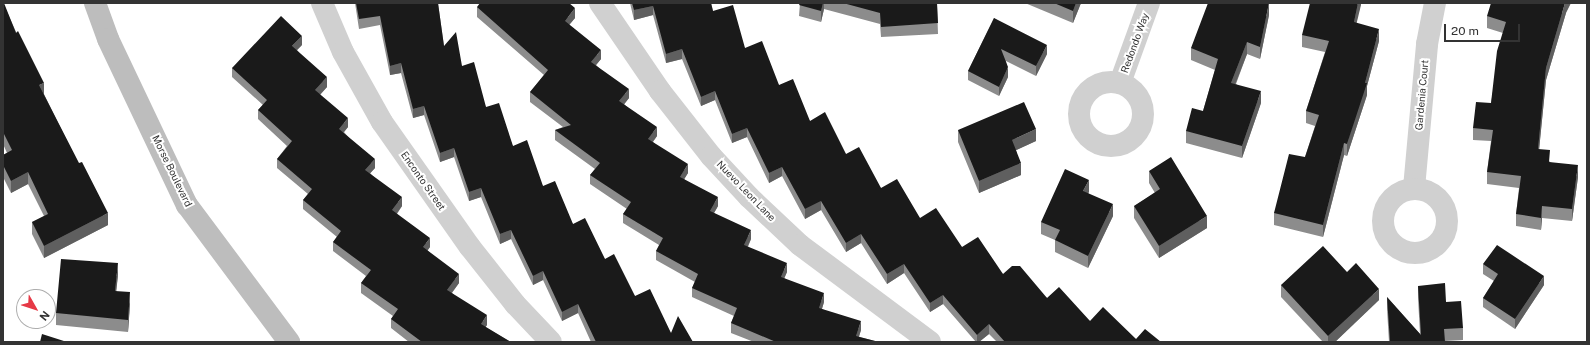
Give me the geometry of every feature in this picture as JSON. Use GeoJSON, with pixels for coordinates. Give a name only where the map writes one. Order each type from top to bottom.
{"type":"FeatureCollection","features":[{"type":"Feature","properties":{"kind":"street","name":"Morse Boulevard"},"geometry":{"type":"LineString","coordinates":[[95,3],[108,39],[187,205],[290,342]]}},
{"type":"Feature","properties":{"kind":"street","name":"Enconto Street"},"geometry":{"type":"LineString","coordinates":[[322,3],[343,52],[382,122],[470,248],[515,304],[551,342]]}},
{"type":"Feature","properties":{"kind":"street","name":"Nuevo Leon Lane"},"geometry":{"type":"LineString","coordinates":[[600,3],[660,91],[711,156],[749,197],[800,245],[930,342]]}},
{"type":"Feature","properties":{"kind":"street","name":"Redondo Way"},"geometry":{"type":"LineString","coordinates":[[1120,83],[1149,3]]}},
{"type":"Feature","properties":{"kind":"street","name":"Gardenia Court"},"geometry":{"type":"LineString","coordinates":[[1414,188],[1427,44],[1435,3]]}},
{"type":"Feature","properties":{"kind":"building"},"geometry":{"type":"Polygon","coordinates":[[[3,3],[16,33],[18,31],[44,83],[39,85],[79,163],[82,162],[108,213],[44,246],[32,222],[48,214],[28,172],[11,181],[3,165],[3,155],[12,150],[3,132],[3,3]]]}},
{"type":"Feature","properties":{"kind":"building"},"geometry":{"type":"Polygon","coordinates":[[[356,3],[438,3],[444,46],[456,32],[462,66],[474,62],[486,107],[499,103],[513,146],[527,140],[543,186],[555,181],[573,224],[585,218],[605,259],[614,254],[635,296],[650,289],[671,333],[678,316],[693,342],[596,342],[578,304],[562,312],[543,271],[533,276],[511,230],[500,234],[481,188],[469,192],[454,148],[440,153],[424,106],[413,109],[401,63],[390,66],[380,16],[359,19],[356,3]]]}},
{"type":"Feature","properties":{"kind":"building"},"geometry":{"type":"Polygon","coordinates":[[[480,3],[569,3],[575,8],[565,21],[601,50],[591,62],[629,89],[619,101],[657,127],[648,139],[688,164],[680,177],[718,197],[710,211],[751,230],[744,245],[787,263],[781,277],[824,293],[819,308],[861,321],[856,336],[879,342],[776,342],[731,323],[737,308],[692,288],[698,274],[656,251],[663,238],[623,214],[631,202],[590,175],[600,163],[555,130],[571,125],[530,92],[548,70],[477,7],[480,3]]]}},
{"type":"Feature","properties":{"kind":"building"},"geometry":{"type":"Polygon","coordinates":[[[632,3],[711,3],[713,11],[733,5],[745,48],[762,41],[779,85],[793,79],[810,121],[825,112],[846,154],[859,147],[881,188],[897,179],[920,218],[936,208],[962,247],[978,237],[1003,274],[1012,266],[1020,266],[1047,298],[1059,287],[1090,321],[1103,307],[1136,339],[1145,329],[1161,342],[1005,342],[989,324],[977,335],[943,295],[930,303],[904,264],[887,274],[861,234],[846,243],[821,201],[805,209],[782,167],[769,173],[747,128],[732,134],[715,91],[701,97],[682,49],[666,54],[653,6],[634,10],[632,3]]]}},
{"type":"Feature","properties":{"kind":"building"},"geometry":{"type":"Polygon","coordinates":[[[800,3],[823,3],[821,11],[799,5],[800,3]]]}},
{"type":"Feature","properties":{"kind":"building"},"geometry":{"type":"Polygon","coordinates":[[[843,3],[937,3],[938,23],[881,27],[880,13],[843,3]]]}},
{"type":"Feature","properties":{"kind":"building"},"geometry":{"type":"Polygon","coordinates":[[[1054,3],[1076,3],[1073,11],[1054,3]]]}},
{"type":"Feature","properties":{"kind":"building"},"geometry":{"type":"Polygon","coordinates":[[[1208,3],[1269,3],[1260,47],[1247,42],[1231,83],[1261,91],[1242,146],[1186,131],[1192,108],[1203,111],[1218,59],[1191,48],[1208,3]]]}},
{"type":"Feature","properties":{"kind":"building"},"geometry":{"type":"Polygon","coordinates":[[[1310,3],[1358,3],[1354,22],[1379,29],[1365,83],[1367,83],[1347,144],[1344,143],[1323,225],[1274,213],[1289,154],[1305,157],[1319,115],[1306,111],[1329,41],[1302,35],[1310,3]]]}},
{"type":"Feature","properties":{"kind":"building"},"geometry":{"type":"Polygon","coordinates":[[[1491,3],[1565,3],[1546,68],[1538,149],[1550,150],[1549,162],[1578,165],[1572,209],[1542,206],[1541,218],[1516,214],[1521,176],[1487,172],[1493,130],[1473,128],[1476,102],[1491,103],[1497,51],[1506,22],[1487,16],[1491,3]]]}},
{"type":"Feature","properties":{"kind":"building"},"geometry":{"type":"Polygon","coordinates":[[[281,16],[302,36],[292,46],[327,77],[315,90],[348,118],[339,129],[375,159],[365,170],[402,197],[392,210],[430,238],[423,247],[459,274],[447,290],[487,315],[481,324],[511,342],[422,342],[391,319],[398,309],[361,283],[371,270],[333,242],[341,231],[303,200],[312,189],[277,159],[292,141],[258,110],[267,100],[232,68],[281,16]]]}},
{"type":"Feature","properties":{"kind":"building"},"geometry":{"type":"Polygon","coordinates":[[[994,18],[1047,45],[1036,66],[1001,49],[1008,67],[999,87],[968,71],[994,18]]]}},
{"type":"Feature","properties":{"kind":"building"},"geometry":{"type":"Polygon","coordinates":[[[1024,102],[1036,129],[1012,140],[1021,163],[979,181],[958,130],[1024,102]]]}},
{"type":"Feature","properties":{"kind":"building"},"geometry":{"type":"Polygon","coordinates":[[[1171,157],[1207,216],[1159,246],[1134,206],[1160,189],[1149,171],[1171,157]]]}},
{"type":"Feature","properties":{"kind":"building"},"geometry":{"type":"Polygon","coordinates":[[[1065,169],[1089,180],[1083,191],[1113,204],[1088,256],[1055,240],[1060,230],[1041,222],[1065,169]]]}},
{"type":"Feature","properties":{"kind":"building"},"geometry":{"type":"Polygon","coordinates":[[[1497,245],[1544,276],[1515,319],[1483,298],[1498,274],[1483,264],[1497,245]]]}},
{"type":"Feature","properties":{"kind":"building"},"geometry":{"type":"Polygon","coordinates":[[[1323,246],[1347,272],[1356,263],[1379,289],[1328,336],[1281,285],[1323,246]]]}},
{"type":"Feature","properties":{"kind":"building"},"geometry":{"type":"Polygon","coordinates":[[[61,259],[118,263],[115,291],[130,292],[128,320],[56,313],[61,259]]]}},
{"type":"Feature","properties":{"kind":"building"},"geometry":{"type":"Polygon","coordinates":[[[1445,283],[1446,302],[1461,301],[1463,328],[1444,329],[1445,342],[1390,342],[1387,297],[1421,335],[1418,286],[1445,283]]]}},
{"type":"Feature","properties":{"kind":"building"},"geometry":{"type":"Polygon","coordinates":[[[42,334],[67,342],[40,342],[42,334]]]}}]}
